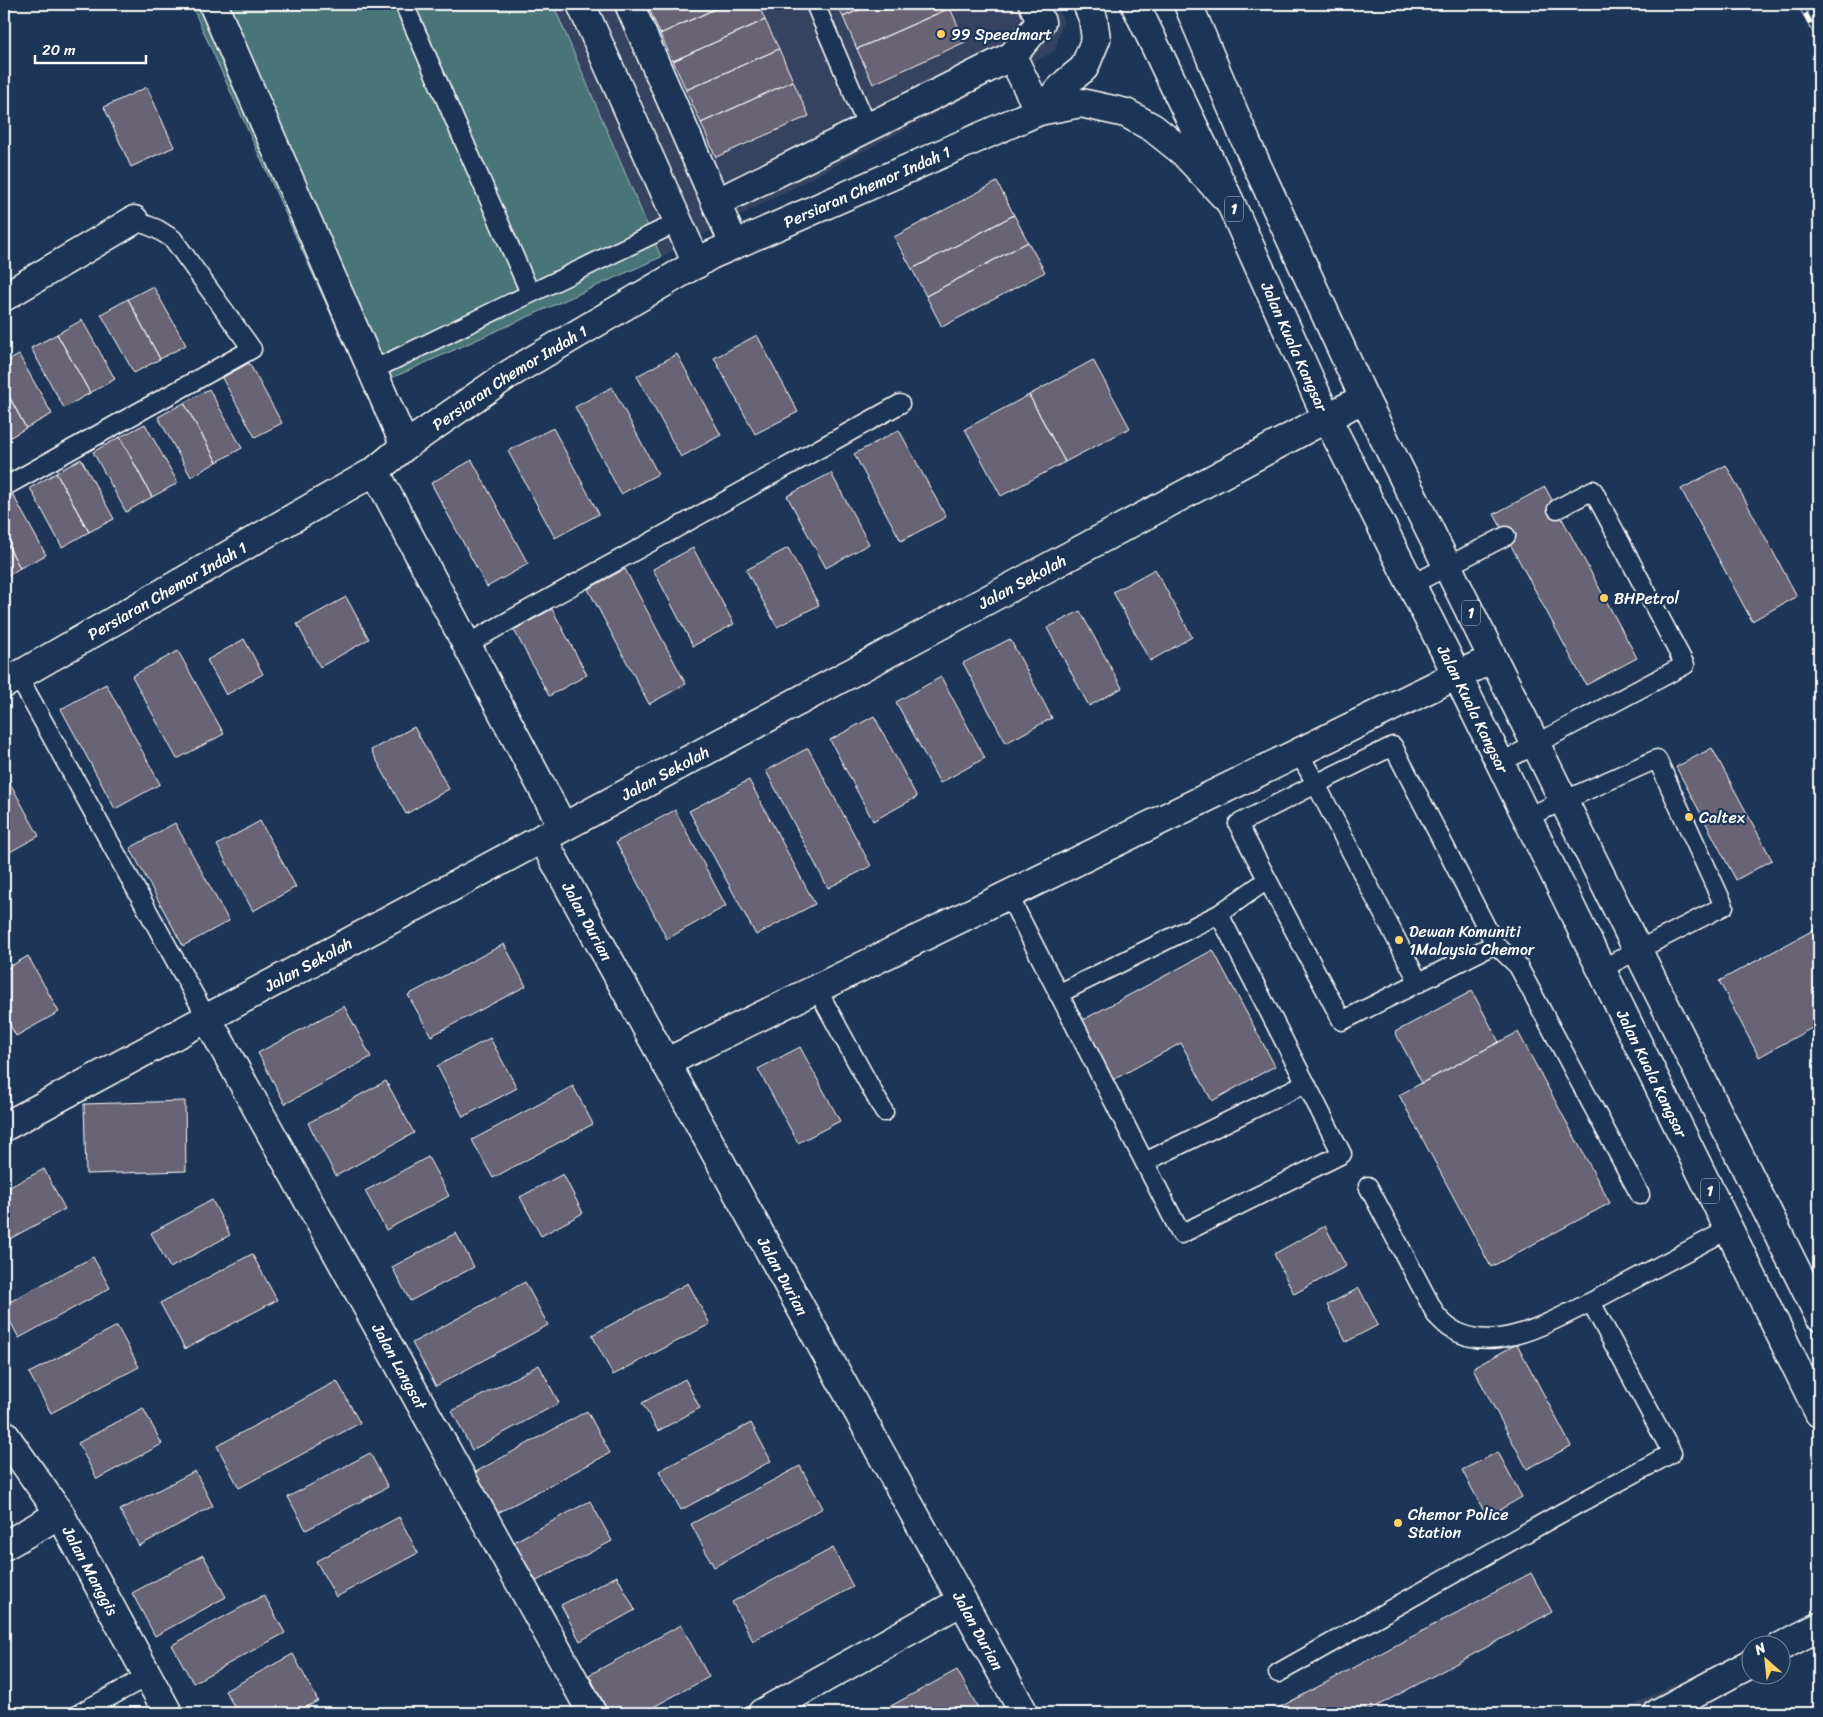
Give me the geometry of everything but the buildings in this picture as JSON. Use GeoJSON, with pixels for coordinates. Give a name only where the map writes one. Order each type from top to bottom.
{"type":"FeatureCollection","features":[{"type":"Feature","properties":{"kind":"main road"},"geometry":{"type":"LineString","coordinates":[[213,4],[406,446]]}},
{"type":"Feature","properties":{"kind":"main road"},"geometry":{"type":"LineString","coordinates":[[582,4],[697,264]]}},
{"type":"Feature","properties":{"kind":"main road"},"geometry":{"type":"LineString","coordinates":[[629,4],[734,244]]}},
{"type":"Feature","properties":{"kind":"main road"},"geometry":{"type":"LineString","coordinates":[[716,204],[1012,56],[1040,22],[1032,4]]}},
{"type":"Feature","properties":{"kind":"main road"},"geometry":{"type":"LineString","coordinates":[[1039,110],[1084,68],[1096,39],[1093,18],[1087,4]]}},
{"type":"Feature","properties":{"kind":"main road","name":"Jalan Kuala Kangsar"},"geometry":{"type":"LineString","coordinates":[[1135,4],[1230,202],[1327,418],[1457,675],[1819,1412]]}},
{"type":"Feature","properties":{"kind":"main road","name":"1"},"geometry":{"type":"LineString","coordinates":[[1188,4],[1248,146],[1364,398],[1819,1316]]}},
{"type":"Feature","properties":{"kind":"main road"},"geometry":{"type":"LineString","coordinates":[[1012,56],[1039,110]]}},
{"type":"Feature","properties":{"kind":"main road"},"geometry":{"type":"LineString","coordinates":[[1039,110],[1081,103],[1126,113],[1153,128],[1183,152],[1230,202]]}},
{"type":"Feature","properties":{"kind":"main road","name":"Persiaran Chemor Indah 1"},"geometry":{"type":"LineString","coordinates":[[11,680],[376,470],[406,446],[506,376],[697,264],[734,244],[1039,110]]}},
{"type":"Feature","properties":{"kind":"main road"},"geometry":{"type":"LineString","coordinates":[[4,297],[134,220]]}},
{"type":"Feature","properties":{"kind":"main road","name":"Jalan Sekolah"},"geometry":{"type":"LineString","coordinates":[[4,1127],[1364,398]]}},
{"type":"Feature","properties":{"kind":"main road","name":"Jalan Durian"},"geometry":{"type":"LineString","coordinates":[[376,470],[466,644],[553,833],[665,1062],[1024,1713]]}},
{"type":"Feature","properties":{"kind":"main road"},"geometry":{"type":"LineString","coordinates":[[665,1062],[1009,896],[1457,675],[1494,659]]}},
{"type":"Feature","properties":{"kind":"main road","name":"Jalan Langsat"},"geometry":{"type":"LineString","coordinates":[[207,1018],[592,1713]]}},
{"type":"Feature","properties":{"kind":"main road","name":"Jalan Manggis"},"geometry":{"type":"LineString","coordinates":[[4,1434],[60,1514],[168,1713]]}},
{"type":"Feature","properties":{"kind":"main road"},"geometry":{"type":"LineString","coordinates":[[4,1546],[60,1514]]}},
{"type":"Feature","properties":{"kind":"main road"},"geometry":{"type":"LineString","coordinates":[[762,1713],[962,1601]]}},
{"type":"Feature","properties":{"kind":"main road"},"geometry":{"type":"LineString","coordinates":[[1790,1642],[1819,1627]]}},
{"type":"Feature","properties":{"kind":"main road"},"geometry":{"type":"LineString","coordinates":[[1673,1710],[1740,1670]]}},
{"type":"Feature","properties":{"kind":"lane"},"geometry":{"type":"LineString","coordinates":[[404,4],[530,293]]}},
{"type":"Feature","properties":{"kind":"lane"},"geometry":{"type":"LineString","coordinates":[[815,4],[868,128]]}},
{"type":"Feature","properties":{"kind":"lane"},"geometry":{"type":"LineString","coordinates":[[4,487],[252,349],[173,239],[157,229],[134,220]]}},
{"type":"Feature","properties":{"kind":"lane"},"geometry":{"type":"LineString","coordinates":[[373,370],[678,222]]}},
{"type":"Feature","properties":{"kind":"lane"},"geometry":{"type":"LineString","coordinates":[[466,644],[900,404]]}},
{"type":"Feature","properties":{"kind":"lane"},"geometry":{"type":"LineString","coordinates":[[1500,763],[1685,665],[1593,490],[1557,509]]}},
{"type":"Feature","properties":{"kind":"lane"},"geometry":{"type":"LineString","coordinates":[[1411,584],[1506,536]]}},
{"type":"Feature","properties":{"kind":"lane"},"geometry":{"type":"LineString","coordinates":[[11,680],[207,1018]]}},
{"type":"Feature","properties":{"kind":"lane"},"geometry":{"type":"LineString","coordinates":[[1495,944],[1342,1021],[1238,824],[1393,746],[1495,944],[1518,966],[1640,1195]]}},
{"type":"Feature","properties":{"kind":"lane"},"geometry":{"type":"LineString","coordinates":[[1300,753],[1419,983]]}},
{"type":"Feature","properties":{"kind":"lane"},"geometry":{"type":"LineString","coordinates":[[1526,817],[1657,759],[1724,906],[1601,969]]}},
{"type":"Feature","properties":{"kind":"lane"},"geometry":{"type":"LineString","coordinates":[[1058,994],[1219,914],[1267,880]]}},
{"type":"Feature","properties":{"kind":"lane"},"geometry":{"type":"LineString","coordinates":[[1009,896],[1181,1234],[1342,1154],[1219,914]]}},
{"type":"Feature","properties":{"kind":"lane"},"geometry":{"type":"LineString","coordinates":[[817,989],[884,1112]]}},
{"type":"Feature","properties":{"kind":"lane"},"geometry":{"type":"LineString","coordinates":[[1145,1162],[1306,1083]]}},
{"type":"Feature","properties":{"kind":"lane"},"geometry":{"type":"LineString","coordinates":[[1368,1186],[1436,1315],[1449,1328],[1469,1337],[1490,1339],[1514,1336],[1540,1326],[1591,1302],[1729,1229]]}},
{"type":"Feature","properties":{"kind":"lane"},"geometry":{"type":"LineString","coordinates":[[1278,1673],[1554,1517],[1672,1453],[1591,1302]]}},
{"type":"Feature","properties":{"kind":"lane"},"geometry":{"type":"LineString","coordinates":[[80,1713],[148,1676]]}},
{"type":"Feature","properties":{"kind":"shaded area"},"geometry":{"type":"Polygon","coordinates":[[[553,4],[1056,4],[1063,20],[1055,51],[661,257],[553,4]]]}},
{"type":"Feature","properties":{"kind":"shaded area"},"geometry":{"type":"Polygon","coordinates":[[[1677,1682],[1694,1713],[1618,1713],[1677,1682]]]}},
{"type":"Feature","properties":{"kind":"green space"},"geometry":{"type":"Polygon","coordinates":[[[191,4],[553,4],[661,257],[365,390],[191,4]]]}},
{"type":"Feature","properties":{"kind":"railway"},"geometry":{"type":"LineString","coordinates":[[1800,4],[1819,39]]}},
{"type":"Feature","properties":{"kind":"place","name":"99 Speedmart"},"geometry":{"type":"Point","coordinates":[941,34]}},
{"type":"Feature","properties":{"kind":"place","name":"BHPetrol"},"geometry":{"type":"Point","coordinates":[1604,598]}},
{"type":"Feature","properties":{"kind":"place","name":"Caltex"},"geometry":{"type":"Point","coordinates":[1689,817]}},
{"type":"Feature","properties":{"kind":"place","name":"Dewan Komuniti 1Malaysia Chemor"},"geometry":{"type":"Point","coordinates":[1399,940]}},
{"type":"Feature","properties":{"kind":"place","name":"Chemor Police Station"},"geometry":{"type":"Point","coordinates":[1398,1523]}}]}
